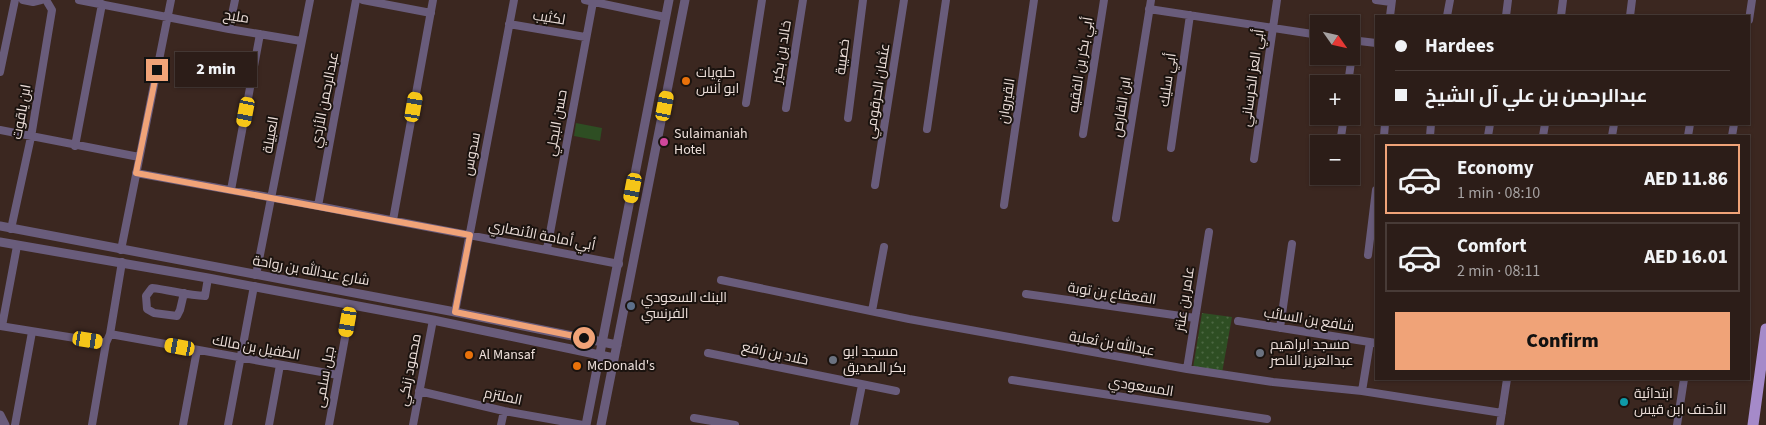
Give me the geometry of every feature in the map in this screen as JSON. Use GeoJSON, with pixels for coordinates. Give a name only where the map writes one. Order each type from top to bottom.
{"type":"FeatureCollection","features":[{"type":"Feature","properties":{"kind":"main road"},"geometry":{"type":"LineString","coordinates":[[1753,425],[1766,329]]}},
{"type":"Feature","properties":{"kind":"street"},"geometry":{"type":"LineString","coordinates":[[0,72],[15,0]]}},
{"type":"Feature","properties":{"kind":"street"},"geometry":{"type":"LineString","coordinates":[[23,0],[33,2],[41,0]]}},
{"type":"Feature","properties":{"kind":"street","name":"ابن ياقوت"},"geometry":{"type":"LineString","coordinates":[[11,229],[30,137],[52,10],[46,0]]}},
{"type":"Feature","properties":{"kind":"street","name":"مليح"},"geometry":{"type":"LineString","coordinates":[[79,0],[301,41]]}},
{"type":"Feature","properties":{"kind":"street"},"geometry":{"type":"LineString","coordinates":[[121,250],[171,0]]}},
{"type":"Feature","properties":{"kind":"street"},"geometry":{"type":"LineString","coordinates":[[229,29],[234,0]]}},
{"type":"Feature","properties":{"kind":"street","name":"العبيلة"},"geometry":{"type":"LineString","coordinates":[[256,275],[273,198],[310,0]]}},
{"type":"Feature","properties":{"kind":"street","name":"عبدالرحمن الأزدي"},"geometry":{"type":"LineString","coordinates":[[318,206],[356,0]]}},
{"type":"Feature","properties":{"kind":"street"},"geometry":{"type":"LineString","coordinates":[[362,0],[431,13]]}},
{"type":"Feature","properties":{"kind":"street"},"geometry":{"type":"LineString","coordinates":[[393,220],[433,0]]}},
{"type":"Feature","properties":{"kind":"street","name":"سدوس"},"geometry":{"type":"LineString","coordinates":[[455,312],[514,0]]}},
{"type":"Feature","properties":{"kind":"street"},"geometry":{"type":"LineString","coordinates":[[585,425],[619,264],[669,0]]}},
{"type":"Feature","properties":{"kind":"street"},"geometry":{"type":"LineString","coordinates":[[602,425],[685,0]]}},
{"type":"Feature","properties":{"kind":"street"},"geometry":{"type":"LineString","coordinates":[[746,103],[762,0]]}},
{"type":"Feature","properties":{"kind":"street","name":"خالد بن بكير"},"geometry":{"type":"LineString","coordinates":[[786,108],[802,0]]}},
{"type":"Feature","properties":{"kind":"street","name":"خصيبة"},"geometry":{"type":"LineString","coordinates":[[848,118],[863,0]]}},
{"type":"Feature","properties":{"kind":"street","name":"عثمان الحرقومي"},"geometry":{"type":"LineString","coordinates":[[875,185],[904,0]]}},
{"type":"Feature","properties":{"kind":"street"},"geometry":{"type":"LineString","coordinates":[[927,129],[946,0]]}},
{"type":"Feature","properties":{"kind":"street","name":"القيروان"},"geometry":{"type":"LineString","coordinates":[[1004,205],[1034,0]]}},
{"type":"Feature","properties":{"kind":"street","name":"أبي بكر بن الفقيه"},"geometry":{"type":"LineString","coordinates":[[1084,134],[1104,0]]}},
{"type":"Feature","properties":{"kind":"street","name":"ابن القارص"},"geometry":{"type":"LineString","coordinates":[[1116,218],[1151,0]]}},
{"type":"Feature","properties":{"kind":"street","name":"أبي العز الخرساني"},"geometry":{"type":"LineString","coordinates":[[1254,159],[1277,0]]}},
{"type":"Feature","properties":{"kind":"street"},"geometry":{"type":"LineString","coordinates":[[1376,0],[1392,1],[1390,15]]}},
{"type":"Feature","properties":{"kind":"street"},"geometry":{"type":"LineString","coordinates":[[1447,15],[1450,0]]}},
{"type":"Feature","properties":{"kind":"street"},"geometry":{"type":"LineString","coordinates":[[1506,15],[1508,0]]}},
{"type":"Feature","properties":{"kind":"street"},"geometry":{"type":"LineString","coordinates":[[1561,15],[1564,0]]}},
{"type":"Feature","properties":{"kind":"street"},"geometry":{"type":"LineString","coordinates":[[1630,15],[1632,0]]}},
{"type":"Feature","properties":{"kind":"street"},"geometry":{"type":"LineString","coordinates":[[1750,15],[1752,0]]}},
{"type":"Feature","properties":{"kind":"street"},"geometry":{"type":"LineString","coordinates":[[589,1],[665,16]]}},
{"type":"Feature","properties":{"kind":"street","name":"حسن البجلي"},"geometry":{"type":"LineString","coordinates":[[547,249],[585,37],[589,1]]}},
{"type":"Feature","properties":{"kind":"street"},"geometry":{"type":"LineString","coordinates":[[75,146],[102,4]]}},
{"type":"Feature","properties":{"kind":"street"},"geometry":{"type":"LineString","coordinates":[[1149,9],[1310,33]]}},
{"type":"Feature","properties":{"kind":"street","name":"أبي سليك"},"geometry":{"type":"LineString","coordinates":[[1171,148],[1190,15]]}},
{"type":"Feature","properties":{"kind":"street","name":"لكثيب"},"geometry":{"type":"LineString","coordinates":[[509,24],[585,37]]}},
{"type":"Feature","properties":{"kind":"street"},"geometry":{"type":"LineString","coordinates":[[231,190],[260,34]]}},
{"type":"Feature","properties":{"kind":"street"},"geometry":{"type":"LineString","coordinates":[[1360,41],[1375,43]]}},
{"type":"Feature","properties":{"kind":"street"},"geometry":{"type":"LineString","coordinates":[[0,130],[139,157]]}},
{"type":"Feature","properties":{"kind":"street","name":"أبي أمامة الأنصاري"},"geometry":{"type":"LineString","coordinates":[[136,173],[619,264]]}},
{"type":"Feature","properties":{"kind":"street"},"geometry":{"type":"LineString","coordinates":[[1368,255],[1375,198]]}},
{"type":"Feature","properties":{"kind":"street","name":"شارع عبدالله بن رواحة"},"geometry":{"type":"LineString","coordinates":[[0,226],[455,312],[617,345]]}},
{"type":"Feature","properties":{"kind":"street","name":"عامر بن عنتر"},"geometry":{"type":"LineString","coordinates":[[1187,370],[1209,232]]}},
{"type":"Feature","properties":{"kind":"street","name":"شارع عبدالله بن رواحة"},"geometry":{"type":"LineString","coordinates":[[0,242],[254,286],[433,320],[614,358]]}},
{"type":"Feature","properties":{"kind":"street"},"geometry":{"type":"LineString","coordinates":[[1280,328],[1292,244]]}},
{"type":"Feature","properties":{"kind":"street"},"geometry":{"type":"LineString","coordinates":[[17,246],[1,326],[106,343]]}},
{"type":"Feature","properties":{"kind":"street"},"geometry":{"type":"LineString","coordinates":[[872,311],[884,247]]}},
{"type":"Feature","properties":{"kind":"street"},"geometry":{"type":"LineString","coordinates":[[92,425],[122,262]]}},
{"type":"Feature","properties":{"kind":"street"},"geometry":{"type":"LineString","coordinates":[[184,293],[177,316],[154,313],[147,309],[146,296],[152,288],[205,296],[208,278]]}},
{"type":"Feature","properties":{"kind":"street","name":"عبدالله بن ثعلبة"},"geometry":{"type":"LineString","coordinates":[[721,280],[1018,340],[1187,370],[1273,382],[1362,391],[1502,413]]}},
{"type":"Feature","properties":{"kind":"street"},"geometry":{"type":"LineString","coordinates":[[228,425],[254,286]]}},
{"type":"Feature","properties":{"kind":"street","name":"القعقاع بن توبة"},"geometry":{"type":"LineString","coordinates":[[1026,294],[1195,318]]}},
{"type":"Feature","properties":{"kind":"street","name":"جبل سلمى"},"geometry":{"type":"LineString","coordinates":[[329,425],[351,305]]}},
{"type":"Feature","properties":{"kind":"street","name":"محمود زنكي"},"geometry":{"type":"LineString","coordinates":[[413,425],[433,320]]}},
{"type":"Feature","properties":{"kind":"street","name":"شافع بن السائب"},"geometry":{"type":"LineString","coordinates":[[1238,321],[1373,342]]}},
{"type":"Feature","properties":{"kind":"street"},"geometry":{"type":"LineString","coordinates":[[15,425],[32,332]]}},
{"type":"Feature","properties":{"kind":"street","name":"الطفيل بن مالك"},"geometry":{"type":"LineString","coordinates":[[110,334],[338,375]]}},
{"type":"Feature","properties":{"kind":"street"},"geometry":{"type":"LineString","coordinates":[[1362,391],[1373,342]]}},
{"type":"Feature","properties":{"kind":"street"},"geometry":{"type":"LineString","coordinates":[[183,425],[197,350]]}},
{"type":"Feature","properties":{"kind":"street","name":"خلاد بن رافع"},"geometry":{"type":"LineString","coordinates":[[708,353],[896,391]]}},
{"type":"Feature","properties":{"kind":"street"},"geometry":{"type":"LineString","coordinates":[[270,425],[280,365]]}},
{"type":"Feature","properties":{"kind":"street","name":"المسعودي"},"geometry":{"type":"LineString","coordinates":[[1012,380],[1267,419]]}},
{"type":"Feature","properties":{"kind":"street"},"geometry":{"type":"LineString","coordinates":[[1500,425],[1507,380]]}},
{"type":"Feature","properties":{"kind":"street"},"geometry":{"type":"LineString","coordinates":[[1677,425],[1684,380]]}},
{"type":"Feature","properties":{"kind":"street"},"geometry":{"type":"LineString","coordinates":[[854,425],[862,385]]}},
{"type":"Feature","properties":{"kind":"street","name":"الملتزم"},"geometry":{"type":"LineString","coordinates":[[419,391],[504,411],[585,425]]}},
{"type":"Feature","properties":{"kind":"street"},"geometry":{"type":"LineString","coordinates":[[501,425],[504,411]]}},
{"type":"Feature","properties":{"kind":"street"},"geometry":{"type":"LineString","coordinates":[[0,415],[5,425]]}},
{"type":"Feature","properties":{"kind":"street"},"geometry":{"type":"LineString","coordinates":[[694,418],[735,425]]}},
{"type":"Feature","properties":{"kind":"green space"},"geometry":{"type":"Polygon","coordinates":[[[576,123],[602,128],[600,141],[574,136],[576,123]]]}},
{"type":"Feature","properties":{"kind":"green space"},"geometry":{"type":"Polygon","coordinates":[[[1202,313],[1232,317],[1222,373],[1193,368],[1202,313]]]}},
{"type":"Feature","properties":{"kind":"place","name":"حلويات ابو أنس"},"geometry":{"type":"Point","coordinates":[686,81]}},
{"type":"Feature","properties":{"kind":"place","name":"Sulaimaniah Hotel"},"geometry":{"type":"Point","coordinates":[664,142]}},
{"type":"Feature","properties":{"kind":"place","name":"البنك السعودي الفرنسي"},"geometry":{"type":"Point","coordinates":[631,306]}},
{"type":"Feature","properties":{"kind":"place","name":"مسجد ابراهيم عبدالعزيز الناصر"},"geometry":{"type":"Point","coordinates":[1260,353]}},
{"type":"Feature","properties":{"kind":"place","name":"Al Mansaf"},"geometry":{"type":"Point","coordinates":[469,355]}},
{"type":"Feature","properties":{"kind":"place","name":"مسجد ابو بكر الصديق"},"geometry":{"type":"Point","coordinates":[833,360]}},
{"type":"Feature","properties":{"kind":"place","name":"McDonald's"},"geometry":{"type":"Point","coordinates":[577,366]}},
{"type":"Feature","properties":{"kind":"place","name":"ابتدائية الأحنف ابن قيس"},"geometry":{"type":"Point","coordinates":[1624,402]}},
{"type":"Feature","properties":{"kind":"route"},"geometry":{"type":"LineString","coordinates":[[157,70],[136,173],[470,235],[455,312],[584,338]]}}]}
